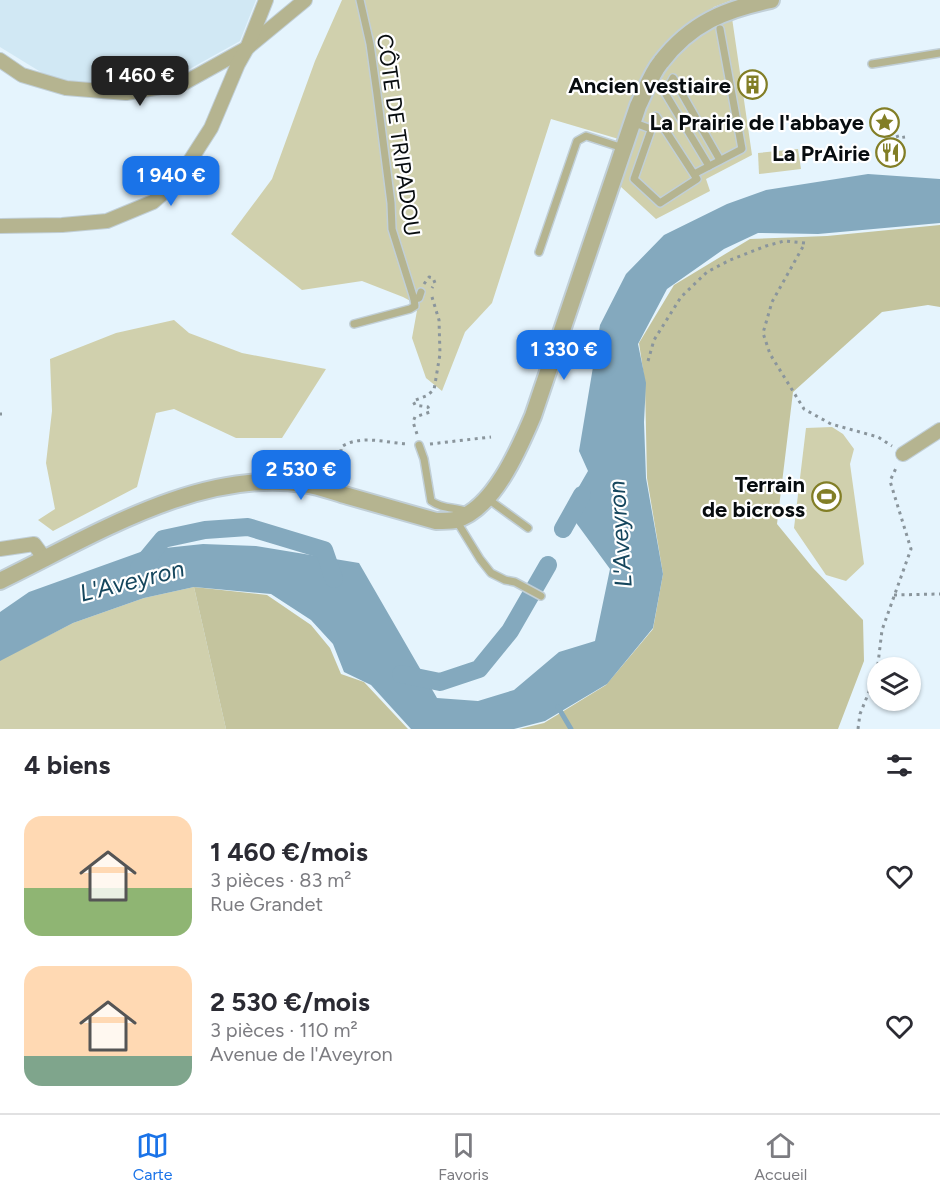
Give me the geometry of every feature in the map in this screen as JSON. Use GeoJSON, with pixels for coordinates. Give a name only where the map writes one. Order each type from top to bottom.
{"type":"FeatureCollection","features":[{"type":"Feature","properties":{"kind":"street"},"geometry":{"type":"LineString","coordinates":[[262,29],[266,0]]}},
{"type":"Feature","properties":{"kind":"street"},"geometry":{"type":"LineString","coordinates":[[0,226],[62,225],[107,221],[153,202],[177,181],[211,128],[247,48],[262,29],[305,0]]}},
{"type":"Feature","properties":{"kind":"street"},"geometry":{"type":"LineString","coordinates":[[0,581],[111,526],[165,503],[207,490],[254,482],[304,484],[436,521],[462,516],[488,499],[519,450],[533,416],[632,122],[660,63],[678,43],[709,19],[747,5],[771,0]]}},
{"type":"Feature","properties":{"kind":"street"},"geometry":{"type":"LineString","coordinates":[[0,60],[22,75],[66,88],[126,93],[184,84],[247,48]]}},
{"type":"Feature","properties":{"kind":"street"},"geometry":{"type":"LineString","coordinates":[[903,454],[940,430]]}},
{"type":"Feature","properties":{"kind":"street"},"geometry":{"type":"LineString","coordinates":[[0,549],[34,544],[45,559]]}},
{"type":"Feature","properties":{"kind":"lane","name":"CÔTE DE TRIPADOU"},"geometry":{"type":"LineString","coordinates":[[360,0],[370,44],[377,94],[391,203],[392,230],[414,298]]}},
{"type":"Feature","properties":{"kind":"lane"},"geometry":{"type":"LineString","coordinates":[[694,174],[742,149],[720,29]]}},
{"type":"Feature","properties":{"kind":"lane"},"geometry":{"type":"LineString","coordinates":[[873,64],[940,52]]}},
{"type":"Feature","properties":{"kind":"lane"},"geometry":{"type":"LineString","coordinates":[[709,166],[665,93],[673,78],[720,160]]}},
{"type":"Feature","properties":{"kind":"lane"},"geometry":{"type":"LineString","coordinates":[[656,116],[697,179],[660,203],[634,179],[651,129],[656,116]]}},
{"type":"Feature","properties":{"kind":"lane"},"geometry":{"type":"LineString","coordinates":[[632,122],[651,129]]}},
{"type":"Feature","properties":{"kind":"lane"},"geometry":{"type":"LineString","coordinates":[[538,252],[577,141],[586,136],[623,148]]}},
{"type":"Feature","properties":{"kind":"lane"},"geometry":{"type":"LineString","coordinates":[[354,324],[410,309],[415,306],[414,298],[419,298],[421,292]]}},
{"type":"Feature","properties":{"kind":"lane"},"geometry":{"type":"LineString","coordinates":[[419,445],[424,459],[431,501],[439,507],[458,508],[480,559],[491,573],[515,582],[541,596]]}},
{"type":"Feature","properties":{"kind":"lane"},"geometry":{"type":"LineString","coordinates":[[488,499],[528,528]]}},
{"type":"Feature","properties":{"kind":"path"},"geometry":{"type":"LineString","coordinates":[[897,135],[898,138],[905,137]]}},
{"type":"Feature","properties":{"kind":"path"},"geometry":{"type":"LineString","coordinates":[[648,361],[654,340],[681,297],[707,272],[766,246],[784,241],[805,243],[772,302],[763,333],[770,354],[804,410],[831,424],[878,437],[903,454],[890,481],[911,549],[882,630],[877,672],[860,714],[858,729]]}},
{"type":"Feature","properties":{"kind":"path"},"geometry":{"type":"LineString","coordinates":[[419,445],[413,422],[415,417],[430,412],[428,407],[415,405],[413,401],[434,390],[440,354],[439,320],[431,291],[435,283],[433,278],[429,277],[424,284]]}},
{"type":"Feature","properties":{"kind":"path"},"geometry":{"type":"LineString","coordinates":[[345,458],[341,454],[341,447],[351,441],[364,439],[419,445],[491,437]]}},
{"type":"Feature","properties":{"kind":"path"},"geometry":{"type":"LineString","coordinates":[[894,595],[940,594]]}},
{"type":"Feature","properties":{"kind":"shaded area"},"geometry":{"type":"Polygon","coordinates":[[[0,0],[256,0],[240,41],[177,76],[135,84],[91,84],[44,74],[0,47],[0,0]]]}},
{"type":"Feature","properties":{"kind":"green space"},"geometry":{"type":"Polygon","coordinates":[[[342,0],[732,0],[714,7],[674,37],[622,140],[551,119],[492,303],[465,332],[442,391],[426,378],[412,338],[418,305],[362,281],[302,290],[231,234],[272,179],[315,61],[342,0]]]}},
{"type":"Feature","properties":{"kind":"green space"},"geometry":{"type":"Polygon","coordinates":[[[732,18],[752,155],[706,179],[710,191],[656,219],[620,186],[641,120],[660,79],[688,44],[707,30],[732,18]]]}},
{"type":"Feature","properties":{"kind":"green space"},"geometry":{"type":"Polygon","coordinates":[[[798,149],[801,169],[759,174],[758,153],[798,149]]]}},
{"type":"Feature","properties":{"kind":"green space"},"geometry":{"type":"Polygon","coordinates":[[[940,225],[940,307],[928,305],[882,312],[793,392],[777,524],[813,568],[863,620],[864,661],[838,729],[519,729],[544,723],[606,685],[653,629],[663,574],[647,478],[645,383],[639,343],[674,285],[750,239],[827,236],[940,225]]]}},
{"type":"Feature","properties":{"kind":"green space"},"geometry":{"type":"Polygon","coordinates":[[[174,320],[189,333],[242,353],[326,369],[282,438],[236,438],[174,409],[156,413],[137,487],[53,531],[38,520],[55,509],[46,463],[52,411],[50,359],[116,333],[174,320]]]}},
{"type":"Feature","properties":{"kind":"green space","name":"Terrain de bicross"},"geometry":{"type":"Polygon","coordinates":[[[832,427],[843,434],[854,449],[850,464],[864,564],[846,581],[826,575],[794,528],[806,428],[832,427]]]}},
{"type":"Feature","properties":{"kind":"green space"},"geometry":{"type":"Polygon","coordinates":[[[194,587],[226,729],[0,729],[0,660],[73,623],[144,598],[194,587]]]}},
{"type":"Feature","properties":{"kind":"green space"},"geometry":{"type":"Polygon","coordinates":[[[194,587],[267,595],[311,625],[330,648],[341,674],[364,682],[408,729],[226,729],[194,587]]]}},
{"type":"Feature","properties":{"kind":"water","name":"L'Aveyron"},"geometry":{"type":"Polygon","coordinates":[[[868,174],[940,179],[940,223],[818,234],[758,233],[724,249],[667,289],[638,344],[646,383],[644,422],[646,478],[663,574],[653,628],[607,684],[545,721],[514,729],[411,729],[371,685],[344,672],[333,644],[311,620],[271,594],[194,587],[144,598],[73,623],[0,661],[0,612],[29,592],[146,550],[203,544],[256,546],[359,563],[437,698],[478,701],[514,690],[559,652],[595,641],[610,569],[566,509],[588,471],[579,451],[600,325],[626,274],[664,235],[727,204],[766,190],[868,174]]]}},
{"type":"Feature","properties":{"kind":"waterway"},"geometry":{"type":"LineString","coordinates":[[563,529],[582,495]]}},
{"type":"Feature","properties":{"kind":"waterway","name":"L'Aveyron"},"geometry":{"type":"LineString","coordinates":[[139,568],[163,539],[205,530],[248,527],[324,550],[334,579]]}},
{"type":"Feature","properties":{"kind":"waterway"},"geometry":{"type":"LineString","coordinates":[[401,674],[440,682],[479,669],[510,631],[548,565]]}},
{"type":"Feature","properties":{"kind":"waterway"},"geometry":{"type":"LineString","coordinates":[[558,707],[571,729]]}},
{"type":"Feature","properties":{"kind":"place","name":"Ancien vestiaire"},"geometry":{"type":"Point","coordinates":[752,85]}},
{"type":"Feature","properties":{"kind":"place","name":"La Prairie de l'abbaye"},"geometry":{"type":"Point","coordinates":[885,122]}},
{"type":"Feature","properties":{"kind":"place","name":"La PrAirie"},"geometry":{"type":"Point","coordinates":[891,153]}},
{"type":"Feature","properties":{"kind":"place","name":"Terrain de bicross"},"geometry":{"type":"Point","coordinates":[826,497]}}]}
